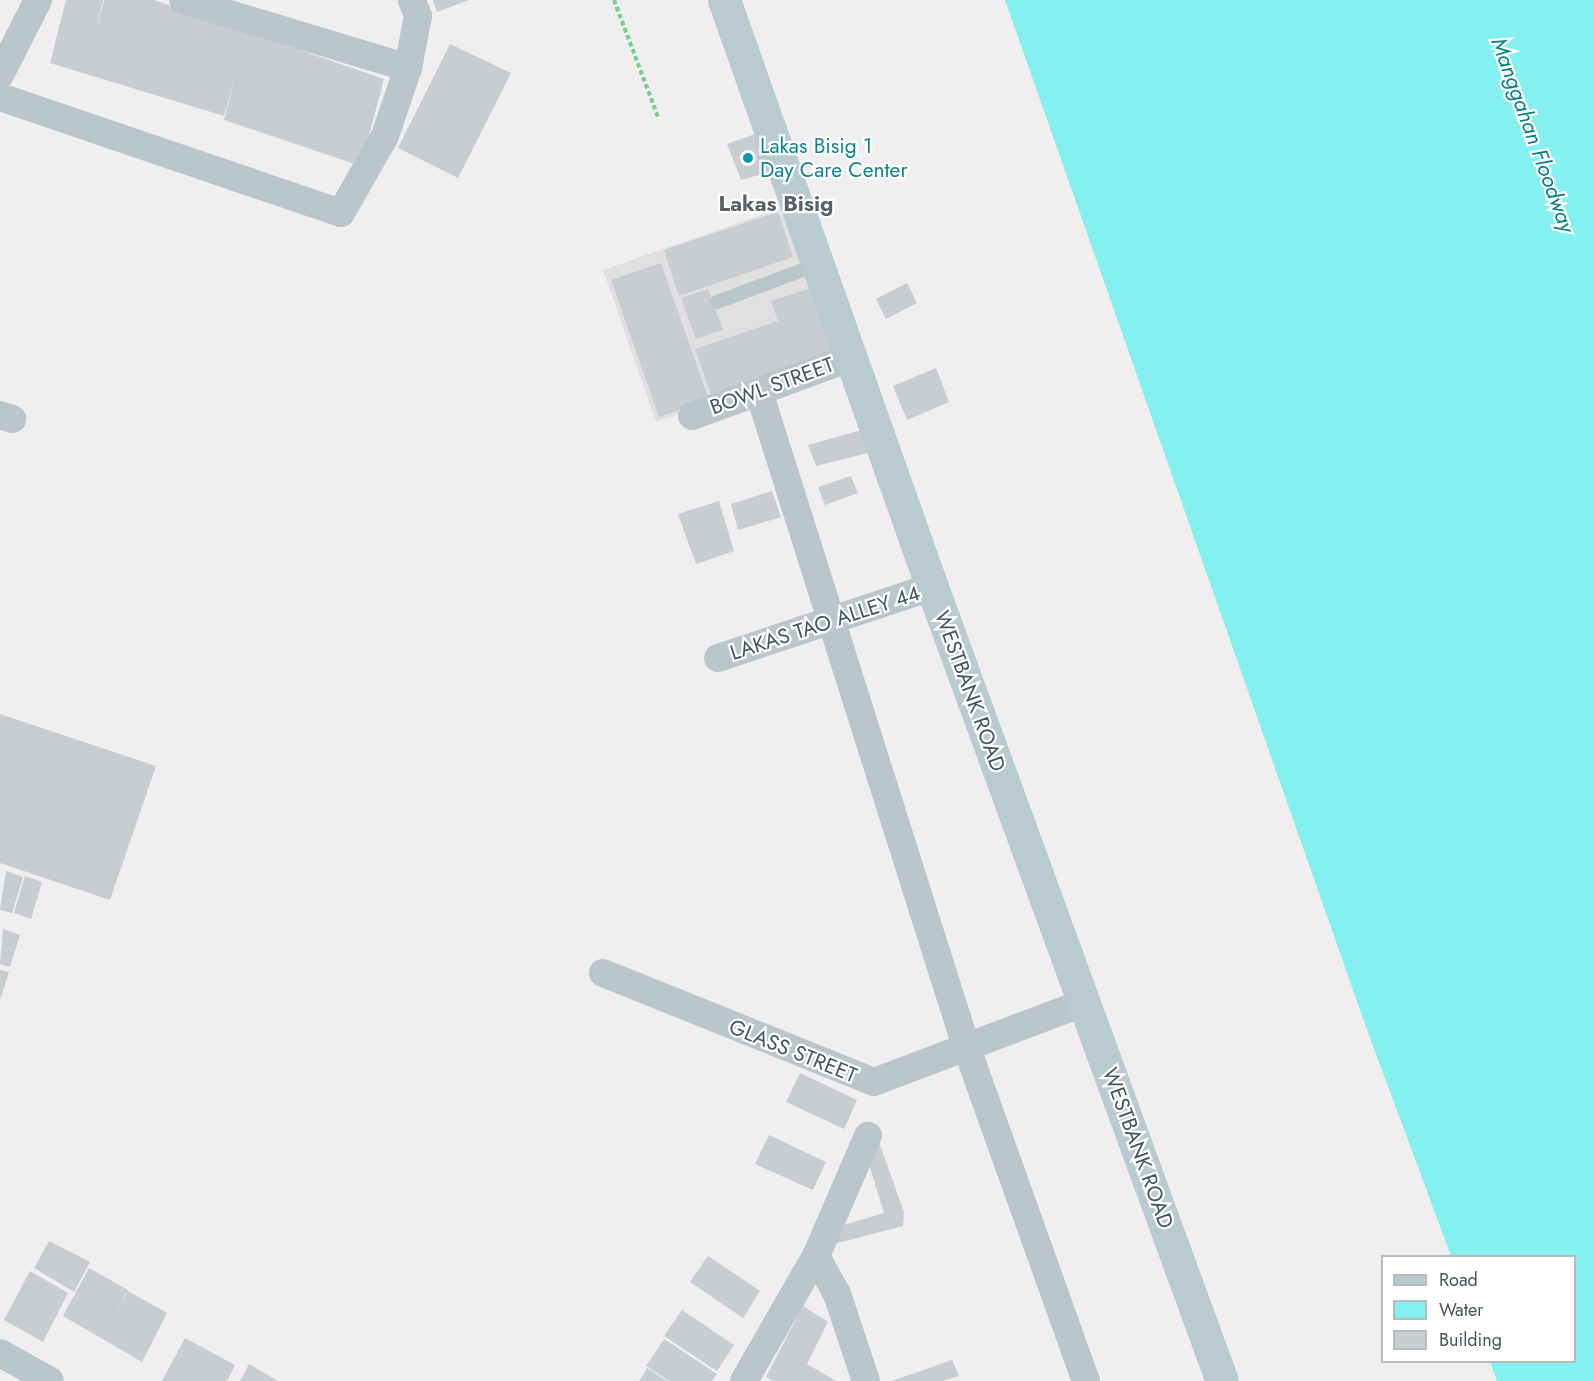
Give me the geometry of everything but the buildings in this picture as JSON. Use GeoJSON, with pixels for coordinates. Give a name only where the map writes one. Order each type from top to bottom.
{"type":"FeatureCollection","features":[{"type":"Feature","properties":{"kind":"street"},"geometry":{"type":"LineString","coordinates":[[0,97],[341,213],[385,136],[408,68],[418,16],[412,0]]}},
{"type":"Feature","properties":{"kind":"street","name":"WESTBANK ROAD"},"geometry":{"type":"LineString","coordinates":[[724,0],[932,588],[1086,1002],[1222,1381]]}},
{"type":"Feature","properties":{"kind":"street"},"geometry":{"type":"LineString","coordinates":[[201,3],[408,68]]}},
{"type":"Feature","properties":{"kind":"street"},"geometry":{"type":"LineString","coordinates":[[0,75],[20,13]]}},
{"type":"Feature","properties":{"kind":"street","name":"BOWL STREET"},"geometry":{"type":"LineString","coordinates":[[692,416],[852,357]]}},
{"type":"Feature","properties":{"kind":"street"},"geometry":{"type":"LineString","coordinates":[[759,392],[966,1046],[1086,1381]]}},
{"type":"Feature","properties":{"kind":"street","name":"LAKAS TAO ALLEY 44"},"geometry":{"type":"LineString","coordinates":[[718,658],[932,588]]}},
{"type":"Feature","properties":{"kind":"street","name":"GLASS STREET"},"geometry":{"type":"LineString","coordinates":[[603,973],[874,1082],[1086,1002]]}},
{"type":"Feature","properties":{"kind":"street"},"geometry":{"type":"LineString","coordinates":[[744,1381],[816,1256],[868,1136]]}},
{"type":"Feature","properties":{"kind":"street"},"geometry":{"type":"LineString","coordinates":[[816,1256],[837,1294],[866,1381]]}},
{"type":"Feature","properties":{"kind":"street"},"geometry":{"type":"LineString","coordinates":[[0,1353],[50,1381]]}},
{"type":"Feature","properties":{"kind":"lane"},"geometry":{"type":"LineString","coordinates":[[717,302],[819,264]]}},
{"type":"Feature","properties":{"kind":"path"},"geometry":{"type":"LineString","coordinates":[[614,0],[658,117]]}},
{"type":"Feature","properties":{"kind":"shaded area"},"geometry":{"type":"Polygon","coordinates":[[[784,207],[838,359],[656,422],[603,270],[784,207]]]}},
{"type":"Feature","properties":{"kind":"water","name":"Manggahan Floodway"},"geometry":{"type":"Polygon","coordinates":[[[1005,0],[1594,0],[1594,1381],[1497,1381],[1490,1363],[1576,1363],[1576,1255],[1451,1255],[1366,1027],[1005,0]]]}},
{"type":"Feature","properties":{"kind":"place","name":"Lakas Bisig 1 Day Care Center"},"geometry":{"type":"Point","coordinates":[748,158]}},
{"type":"Feature","properties":{"kind":"district","name":"Lakas Bisig"},"geometry":{"type":"Point","coordinates":[776,204]}}]}
